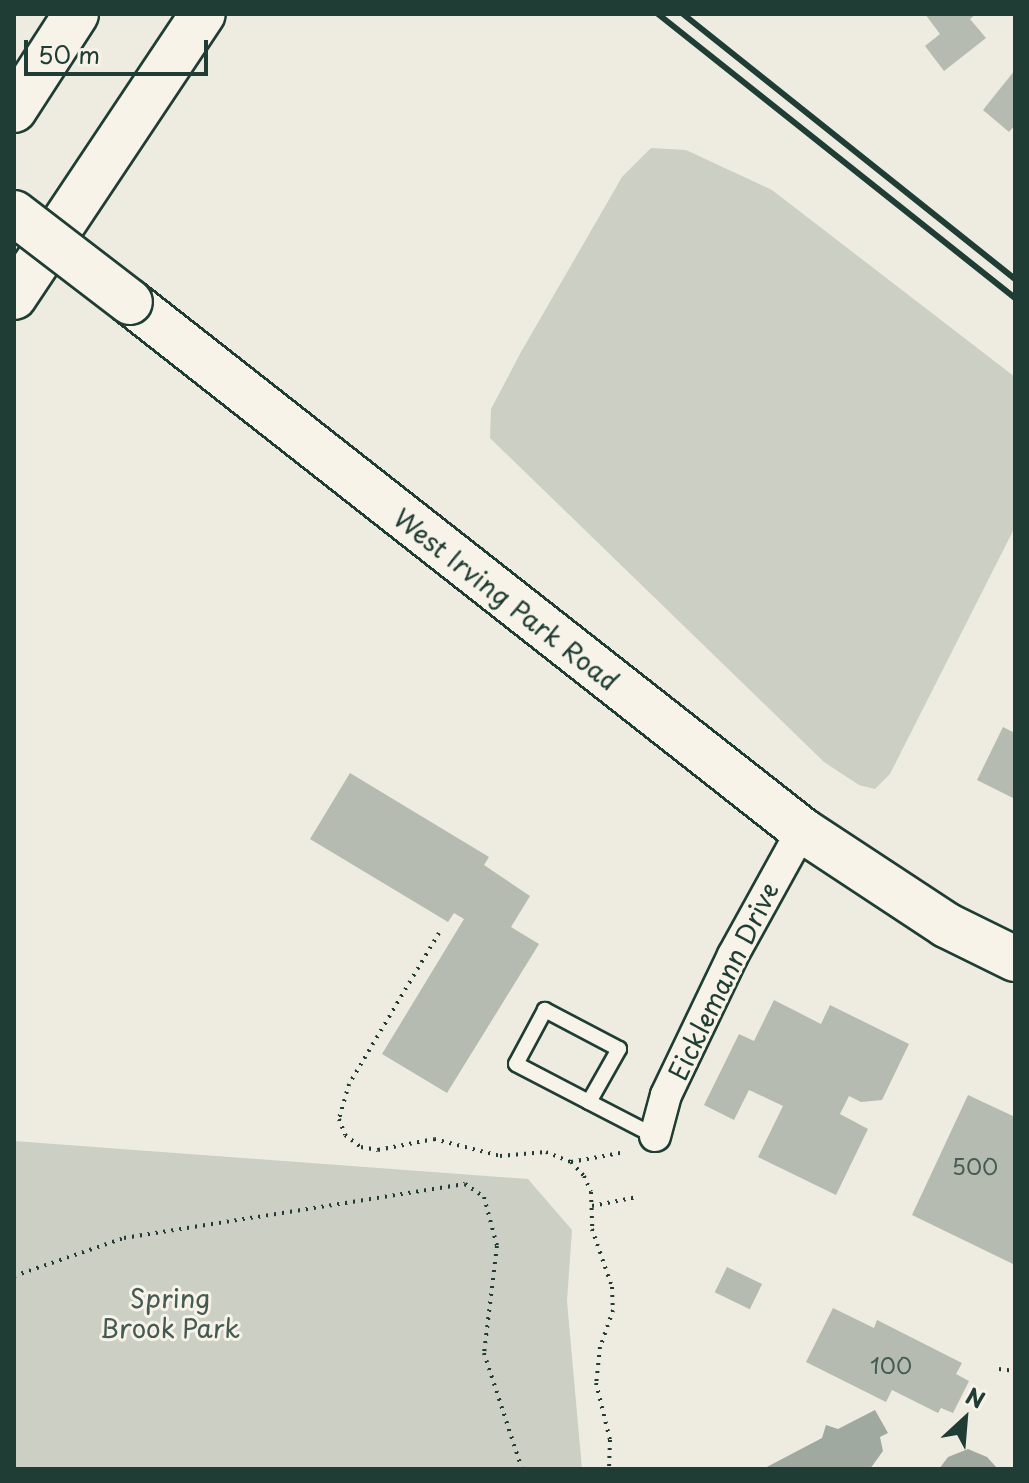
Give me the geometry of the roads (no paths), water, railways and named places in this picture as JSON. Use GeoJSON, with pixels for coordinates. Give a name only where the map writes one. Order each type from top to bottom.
{"type":"FeatureCollection","features":[{"type":"Feature","properties":{"kind":"main road"},"geometry":{"type":"LineString","coordinates":[[14,297],[203,14]]}},
{"type":"Feature","properties":{"kind":"main road"},"geometry":{"type":"LineString","coordinates":[[14,99],[67,28]]}},
{"type":"Feature","properties":{"kind":"main road"},"geometry":{"type":"LineString","coordinates":[[14,110],[67,28]]}},
{"type":"Feature","properties":{"kind":"main road","name":"West Irving Park Road"},"geometry":{"type":"LineString","coordinates":[[14,213],[802,830],[946,925],[1015,959]]}},
{"type":"Feature","properties":{"kind":"street","name":"Eicklemann Drive"},"geometry":{"type":"LineString","coordinates":[[655,1136],[666,1095],[733,955],[802,830]]}},
{"type":"Feature","properties":{"kind":"lane"},"geometry":{"type":"LineString","coordinates":[[589,1102],[619,1049],[545,1010],[516,1064],[589,1102],[655,1136]]}},
{"type":"Feature","properties":{"kind":"railway"},"geometry":{"type":"LineString","coordinates":[[658,14],[1015,298]]}},
{"type":"Feature","properties":{"kind":"railway"},"geometry":{"type":"LineString","coordinates":[[683,14],[1015,279]]}},
{"type":"Feature","properties":{"kind":"park label","name":"Spring Brook Park"},"geometry":{"type":"Point","coordinates":[170,1313]}}]}
